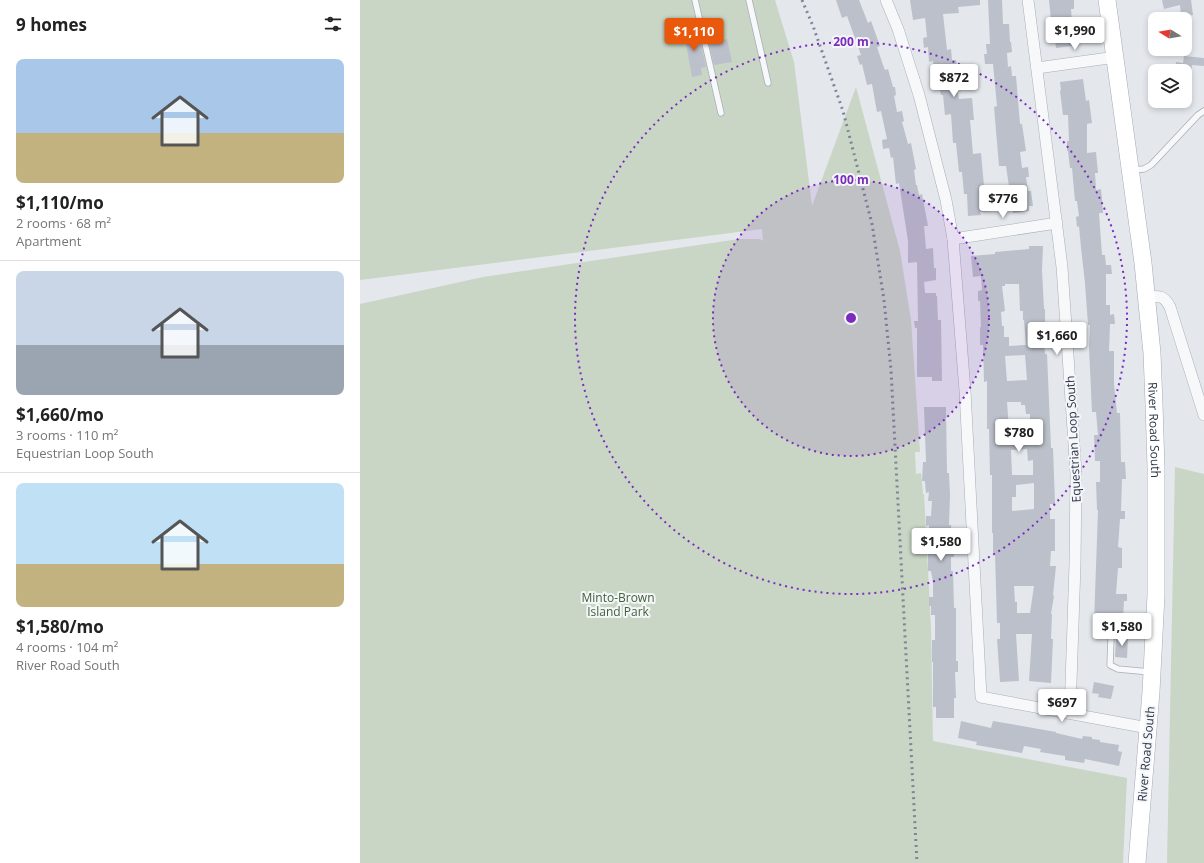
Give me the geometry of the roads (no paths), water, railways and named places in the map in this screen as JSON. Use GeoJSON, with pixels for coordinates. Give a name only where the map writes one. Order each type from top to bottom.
{"type":"FeatureCollection","features":[{"type":"Feature","properties":{"kind":"main road","name":"River Road South"},"geometry":{"type":"LineString","coordinates":[[1107,0],[1116,57],[1147,297],[1153,380],[1156,468],[1156,595],[1152,672],[1137,863]]}},
{"type":"Feature","properties":{"kind":"street"},"geometry":{"type":"LineString","coordinates":[[886,0],[898,29],[919,95],[946,200],[953,239],[965,399],[981,697],[1148,728]]}},
{"type":"Feature","properties":{"kind":"street","name":"Equestrian Loop South"},"geometry":{"type":"LineString","coordinates":[[1028,0],[1057,223],[1065,304],[1076,474],[1076,551],[1070,713]]}},
{"type":"Feature","properties":{"kind":"street"},"geometry":{"type":"LineString","coordinates":[[1037,68],[1116,57]]}},
{"type":"Feature","properties":{"kind":"street"},"geometry":{"type":"LineString","coordinates":[[953,239],[1057,223]]}},
{"type":"Feature","properties":{"kind":"street"},"geometry":{"type":"LineString","coordinates":[[1147,297],[1162,296],[1167,300],[1204,415]]}},
{"type":"Feature","properties":{"kind":"lane"},"geometry":{"type":"LineString","coordinates":[[695,0],[721,113]]}},
{"type":"Feature","properties":{"kind":"lane"},"geometry":{"type":"LineString","coordinates":[[749,0],[768,83]]}},
{"type":"Feature","properties":{"kind":"lane"},"geometry":{"type":"LineString","coordinates":[[1131,170],[1144,169],[1151,164],[1198,115],[1204,111]]}},
{"type":"Feature","properties":{"kind":"lane"},"geometry":{"type":"LineString","coordinates":[[1111,638],[1110,665],[1118,669],[1152,672]]}},
{"type":"Feature","properties":{"kind":"railway"},"geometry":{"type":"LineString","coordinates":[[802,0],[813,26],[843,111],[872,224],[884,300],[891,370],[917,863]]}},
{"type":"Feature","properties":{"kind":"park label","name":"Minto-Brown Island Park"},"geometry":{"type":"Point","coordinates":[618,604]}}]}
